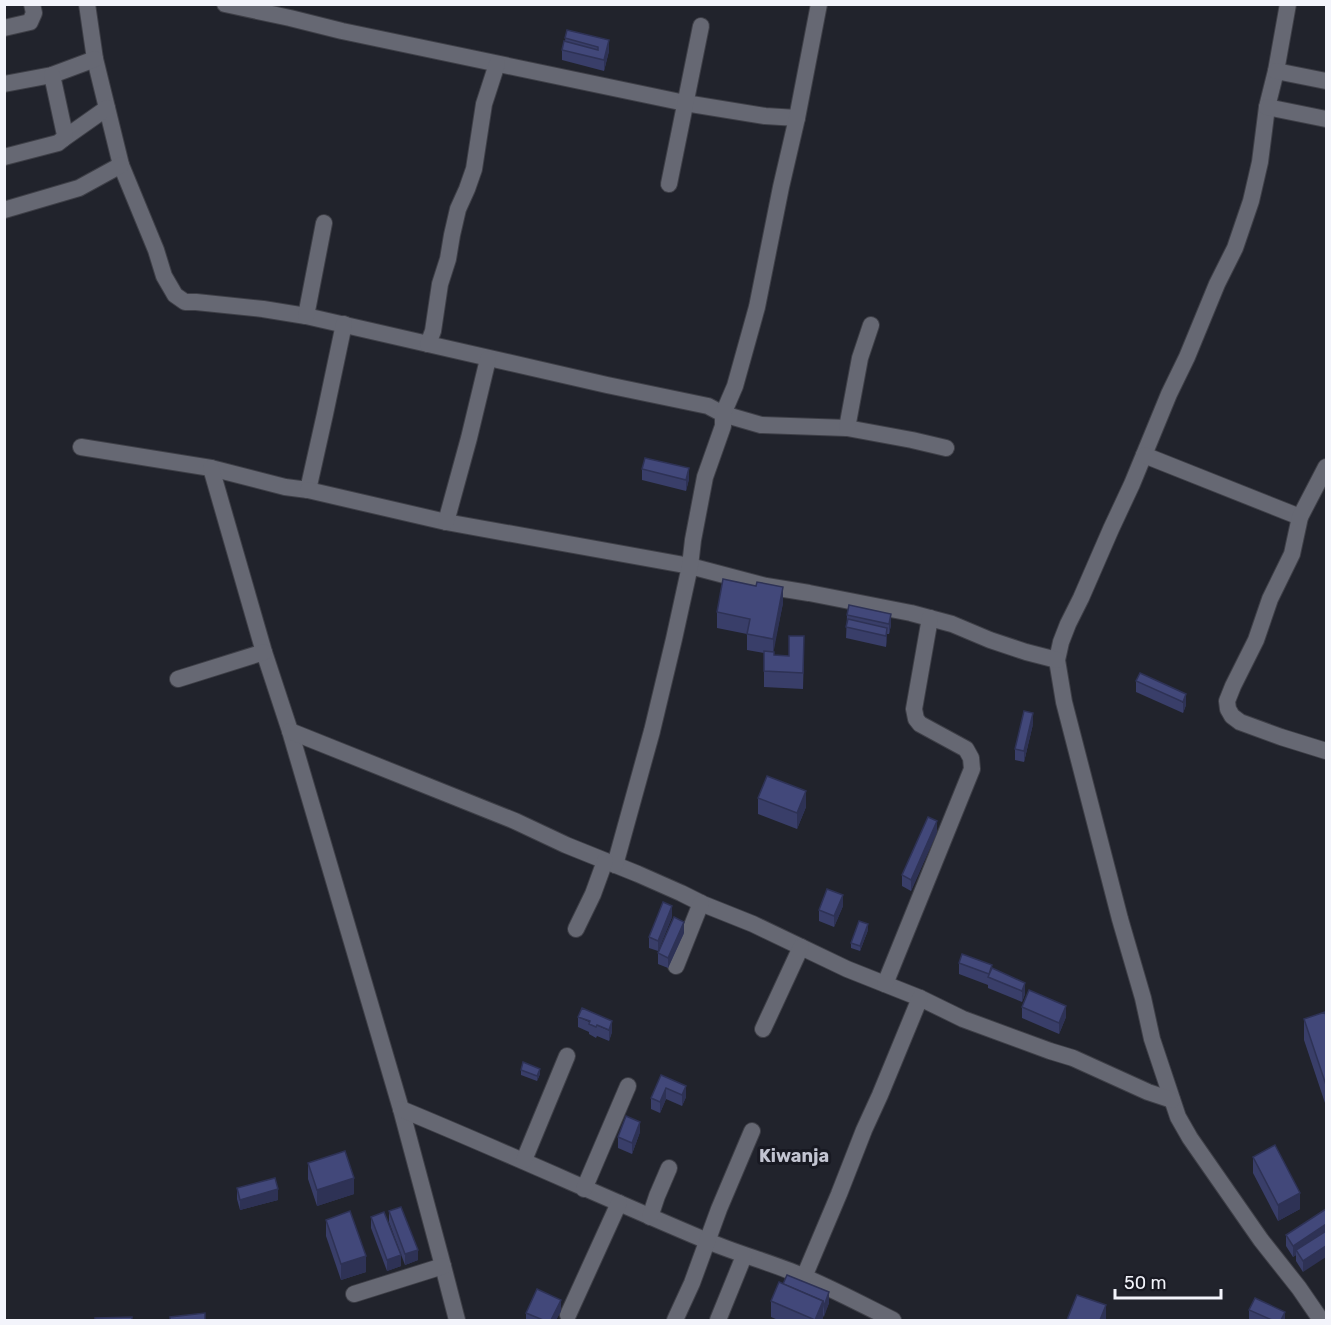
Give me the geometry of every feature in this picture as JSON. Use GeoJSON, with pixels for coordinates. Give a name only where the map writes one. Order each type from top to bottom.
{"type":"FeatureCollection","features":[{"type":"Feature","properties":{"kind":"street"},"geometry":{"type":"LineString","coordinates":[[4,28],[30,22],[34,13],[32,4]]}},
{"type":"Feature","properties":{"kind":"street"},"geometry":{"type":"LineString","coordinates":[[87,4],[95,59],[121,165],[156,250],[164,276],[175,295],[185,302],[263,309],[344,324],[488,359],[708,406],[723,414],[761,425],[847,428],[946,448]]}},
{"type":"Feature","properties":{"kind":"street"},"geometry":{"type":"LineString","coordinates":[[225,4],[685,103],[765,116],[797,118]]}},
{"type":"Feature","properties":{"kind":"street"},"geometry":{"type":"LineString","coordinates":[[576,929],[610,863],[652,731],[690,566],[705,477],[723,426],[723,414],[735,386],[757,307],[819,4]]}},
{"type":"Feature","properties":{"kind":"street"},"geometry":{"type":"LineString","coordinates":[[1288,4],[1267,107],[1260,162],[1251,201],[1235,248],[1217,284],[1187,357],[1068,624],[1057,660],[1064,702],[1120,919],[1143,998],[1152,1039],[1178,1117],[1261,1240],[1299,1288],[1320,1320]]}},
{"type":"Feature","properties":{"kind":"street"},"geometry":{"type":"LineString","coordinates":[[669,184],[701,26]]}},
{"type":"Feature","properties":{"kind":"street"},"geometry":{"type":"LineString","coordinates":[[4,84],[52,75],[95,59]]}},
{"type":"Feature","properties":{"kind":"street"},"geometry":{"type":"LineString","coordinates":[[428,344],[433,331],[440,284],[448,259],[458,209],[474,169],[484,104],[497,64]]}},
{"type":"Feature","properties":{"kind":"street"},"geometry":{"type":"LineString","coordinates":[[1276,71],[1326,81]]}},
{"type":"Feature","properties":{"kind":"street"},"geometry":{"type":"LineString","coordinates":[[52,75],[65,135],[63,139]]}},
{"type":"Feature","properties":{"kind":"street"},"geometry":{"type":"LineString","coordinates":[[1267,107],[1326,119]]}},
{"type":"Feature","properties":{"kind":"street"},"geometry":{"type":"LineString","coordinates":[[4,158],[58,143],[107,108]]}},
{"type":"Feature","properties":{"kind":"street"},"geometry":{"type":"LineString","coordinates":[[4,210],[79,188],[121,165]]}},
{"type":"Feature","properties":{"kind":"street"},"geometry":{"type":"LineString","coordinates":[[306,316],[324,223]]}},
{"type":"Feature","properties":{"kind":"street"},"geometry":{"type":"LineString","coordinates":[[308,490],[344,324]]}},
{"type":"Feature","properties":{"kind":"street"},"geometry":{"type":"LineString","coordinates":[[847,428],[860,358],[871,325]]}},
{"type":"Feature","properties":{"kind":"street"},"geometry":{"type":"LineString","coordinates":[[446,522],[488,359]]}},
{"type":"Feature","properties":{"kind":"street"},"geometry":{"type":"LineString","coordinates":[[81,447],[211,468],[285,487],[308,490],[446,522],[690,566],[766,586],[930,618],[1026,652],[1057,660]]}},
{"type":"Feature","properties":{"kind":"street"},"geometry":{"type":"LineString","coordinates":[[1144,455],[1300,518]]}},
{"type":"Feature","properties":{"kind":"street"},"geometry":{"type":"LineString","coordinates":[[1326,467],[1300,518],[1292,554],[1270,599],[1256,640],[1227,701],[1232,716],[1240,722],[1326,751]]}},
{"type":"Feature","properties":{"kind":"street"},"geometry":{"type":"LineString","coordinates":[[211,468],[401,1109],[456,1320]]}},
{"type":"Feature","properties":{"kind":"street"},"geometry":{"type":"LineString","coordinates":[[885,984],[972,769],[971,758],[966,749],[920,724],[916,719],[914,709],[930,618]]}},
{"type":"Feature","properties":{"kind":"street"},"geometry":{"type":"LineString","coordinates":[[178,679],[264,652]]}},
{"type":"Feature","properties":{"kind":"street"},"geometry":{"type":"LineString","coordinates":[[290,731],[515,821],[753,924],[847,969],[920,998],[963,1019],[1072,1058],[1148,1092],[1172,1100]]}},
{"type":"Feature","properties":{"kind":"street"},"geometry":{"type":"LineString","coordinates":[[676,966],[701,903]]}},
{"type":"Feature","properties":{"kind":"street"},"geometry":{"type":"LineString","coordinates":[[763,1029],[801,946]]}},
{"type":"Feature","properties":{"kind":"street"},"geometry":{"type":"LineString","coordinates":[[804,1277],[920,998]]}},
{"type":"Feature","properties":{"kind":"street"},"geometry":{"type":"LineString","coordinates":[[524,1160],[567,1056]]}},
{"type":"Feature","properties":{"kind":"street"},"geometry":{"type":"LineString","coordinates":[[584,1189],[628,1086]]}},
{"type":"Feature","properties":{"kind":"street"},"geometry":{"type":"LineString","coordinates":[[401,1109],[524,1160],[584,1189],[707,1242],[835,1290],[893,1320]]}},
{"type":"Feature","properties":{"kind":"street"},"geometry":{"type":"LineString","coordinates":[[675,1320],[752,1131]]}},
{"type":"Feature","properties":{"kind":"street"},"geometry":{"type":"LineString","coordinates":[[651,1216],[669,1168]]}},
{"type":"Feature","properties":{"kind":"street"},"geometry":{"type":"LineString","coordinates":[[568,1315],[619,1203]]}},
{"type":"Feature","properties":{"kind":"street"},"geometry":{"type":"LineString","coordinates":[[718,1320],[744,1256]]}},
{"type":"Feature","properties":{"kind":"street"},"geometry":{"type":"LineString","coordinates":[[354,1294],[443,1266]]}},
{"type":"Feature","properties":{"kind":"building"},"geometry":{"type":"Polygon","coordinates":[[[567,30],[609,40],[604,60],[562,50],[564,41],[598,50],[598,47],[565,38],[567,30]]]}},
{"type":"Feature","properties":{"kind":"building"},"geometry":{"type":"Polygon","coordinates":[[[645,458],[689,468],[686,480],[642,469],[645,458]]]}},
{"type":"Feature","properties":{"kind":"building"},"geometry":{"type":"Polygon","coordinates":[[[723,579],[756,586],[757,582],[783,587],[773,639],[747,634],[750,619],[717,612],[723,579]]]}},
{"type":"Feature","properties":{"kind":"building"},"geometry":{"type":"Polygon","coordinates":[[[849,605],[891,614],[889,624],[847,615],[849,605]]]}},
{"type":"Feature","properties":{"kind":"building"},"geometry":{"type":"Polygon","coordinates":[[[848,619],[887,628],[886,636],[846,627],[848,619]]]}},
{"type":"Feature","properties":{"kind":"building"},"geometry":{"type":"Polygon","coordinates":[[[789,636],[804,636],[803,673],[764,671],[764,651],[774,652],[774,655],[789,656],[789,636]]]}},
{"type":"Feature","properties":{"kind":"building"},"geometry":{"type":"Polygon","coordinates":[[[1140,673],[1186,694],[1183,702],[1136,681],[1140,673]]]}},
{"type":"Feature","properties":{"kind":"building"},"geometry":{"type":"Polygon","coordinates":[[[1024,711],[1033,713],[1024,751],[1015,749],[1024,711]]]}},
{"type":"Feature","properties":{"kind":"building"},"geometry":{"type":"Polygon","coordinates":[[[767,776],[806,791],[797,813],[758,798],[767,776]]]}},
{"type":"Feature","properties":{"kind":"building"},"geometry":{"type":"Polygon","coordinates":[[[928,817],[937,821],[911,880],[902,875],[928,817]]]}},
{"type":"Feature","properties":{"kind":"building"},"geometry":{"type":"Polygon","coordinates":[[[827,889],[843,895],[834,916],[819,910],[827,889]]]}},
{"type":"Feature","properties":{"kind":"building"},"geometry":{"type":"Polygon","coordinates":[[[663,902],[672,906],[658,941],[649,937],[663,902]]]}},
{"type":"Feature","properties":{"kind":"building"},"geometry":{"type":"Polygon","coordinates":[[[674,917],[684,922],[668,958],[658,953],[674,917]]]}},
{"type":"Feature","properties":{"kind":"building"},"geometry":{"type":"Polygon","coordinates":[[[859,921],[868,924],[860,946],[851,943],[859,921]]]}},
{"type":"Feature","properties":{"kind":"building"},"geometry":{"type":"Polygon","coordinates":[[[962,954],[992,965],[989,974],[959,963],[962,954]]]}},
{"type":"Feature","properties":{"kind":"building"},"geometry":{"type":"Polygon","coordinates":[[[992,968],[1025,983],[1022,991],[988,977],[992,968]]]}},
{"type":"Feature","properties":{"kind":"building"},"geometry":{"type":"Polygon","coordinates":[[[1029,990],[1066,1006],[1059,1023],[1022,1007],[1029,990]]]}},
{"type":"Feature","properties":{"kind":"building"},"geometry":{"type":"Polygon","coordinates":[[[582,1008],[612,1021],[609,1030],[597,1025],[596,1027],[589,1024],[590,1021],[578,1017],[582,1008]]]}},
{"type":"Feature","properties":{"kind":"building"},"geometry":{"type":"Polygon","coordinates":[[[1325,1012],[1326,1017],[1326,1085],[1304,1019],[1325,1012]]]}},
{"type":"Feature","properties":{"kind":"building"},"geometry":{"type":"Polygon","coordinates":[[[523,1062],[540,1069],[537,1076],[521,1070],[523,1062]]]}},
{"type":"Feature","properties":{"kind":"building"},"geometry":{"type":"Polygon","coordinates":[[[661,1075],[686,1086],[682,1095],[666,1088],[660,1102],[651,1098],[661,1075]]]}},
{"type":"Feature","properties":{"kind":"building"},"geometry":{"type":"Polygon","coordinates":[[[626,1116],[640,1122],[632,1143],[618,1137],[626,1116]]]}},
{"type":"Feature","properties":{"kind":"building"},"geometry":{"type":"Polygon","coordinates":[[[1275,1145],[1300,1193],[1278,1205],[1253,1157],[1275,1145]]]}},
{"type":"Feature","properties":{"kind":"building"},"geometry":{"type":"Polygon","coordinates":[[[345,1151],[354,1178],[317,1190],[308,1163],[345,1151]]]}},
{"type":"Feature","properties":{"kind":"building"},"geometry":{"type":"Polygon","coordinates":[[[275,1178],[278,1189],[240,1200],[237,1188],[275,1178]]]}},
{"type":"Feature","properties":{"kind":"building"},"geometry":{"type":"Polygon","coordinates":[[[401,1207],[418,1250],[405,1254],[389,1211],[401,1207]]]}},
{"type":"Feature","properties":{"kind":"building"},"geometry":{"type":"Polygon","coordinates":[[[1326,1209],[1326,1224],[1293,1246],[1286,1235],[1326,1209]]]}},
{"type":"Feature","properties":{"kind":"building"},"geometry":{"type":"Polygon","coordinates":[[[350,1211],[366,1256],[341,1264],[326,1220],[350,1211]]]}},
{"type":"Feature","properties":{"kind":"building"},"geometry":{"type":"Polygon","coordinates":[[[384,1212],[401,1255],[387,1260],[371,1217],[384,1212]]]}},
{"type":"Feature","properties":{"kind":"building"},"geometry":{"type":"Polygon","coordinates":[[[1326,1231],[1326,1246],[1303,1261],[1296,1250],[1326,1231]]]}},
{"type":"Feature","properties":{"kind":"building"},"geometry":{"type":"Polygon","coordinates":[[[787,1275],[829,1292],[824,1306],[823,1301],[783,1284],[787,1275]]]}},
{"type":"Feature","properties":{"kind":"building"},"geometry":{"type":"Polygon","coordinates":[[[779,1282],[823,1301],[815,1320],[771,1301],[779,1282]]]}},
{"type":"Feature","properties":{"kind":"building"},"geometry":{"type":"Polygon","coordinates":[[[537,1289],[561,1300],[551,1320],[543,1320],[526,1313],[537,1289]]]}},
{"type":"Feature","properties":{"kind":"building"},"geometry":{"type":"Polygon","coordinates":[[[1077,1295],[1106,1305],[1100,1320],[1067,1320],[1077,1295]]]}},
{"type":"Feature","properties":{"kind":"building"},"geometry":{"type":"Polygon","coordinates":[[[1255,1298],[1285,1312],[1281,1320],[1272,1320],[1249,1310],[1255,1298]]]}},
{"type":"Feature","properties":{"kind":"building"},"geometry":{"type":"Polygon","coordinates":[[[205,1313],[205,1320],[170,1320],[170,1317],[205,1313]]]}},
{"type":"Feature","properties":{"kind":"building"},"geometry":{"type":"Polygon","coordinates":[[[132,1317],[132,1320],[95,1320],[95,1318],[132,1317]]]}},
{"type":"Feature","properties":{"kind":"district","name":"Kiwanja"},"geometry":{"type":"Point","coordinates":[794,1156]}}]}
